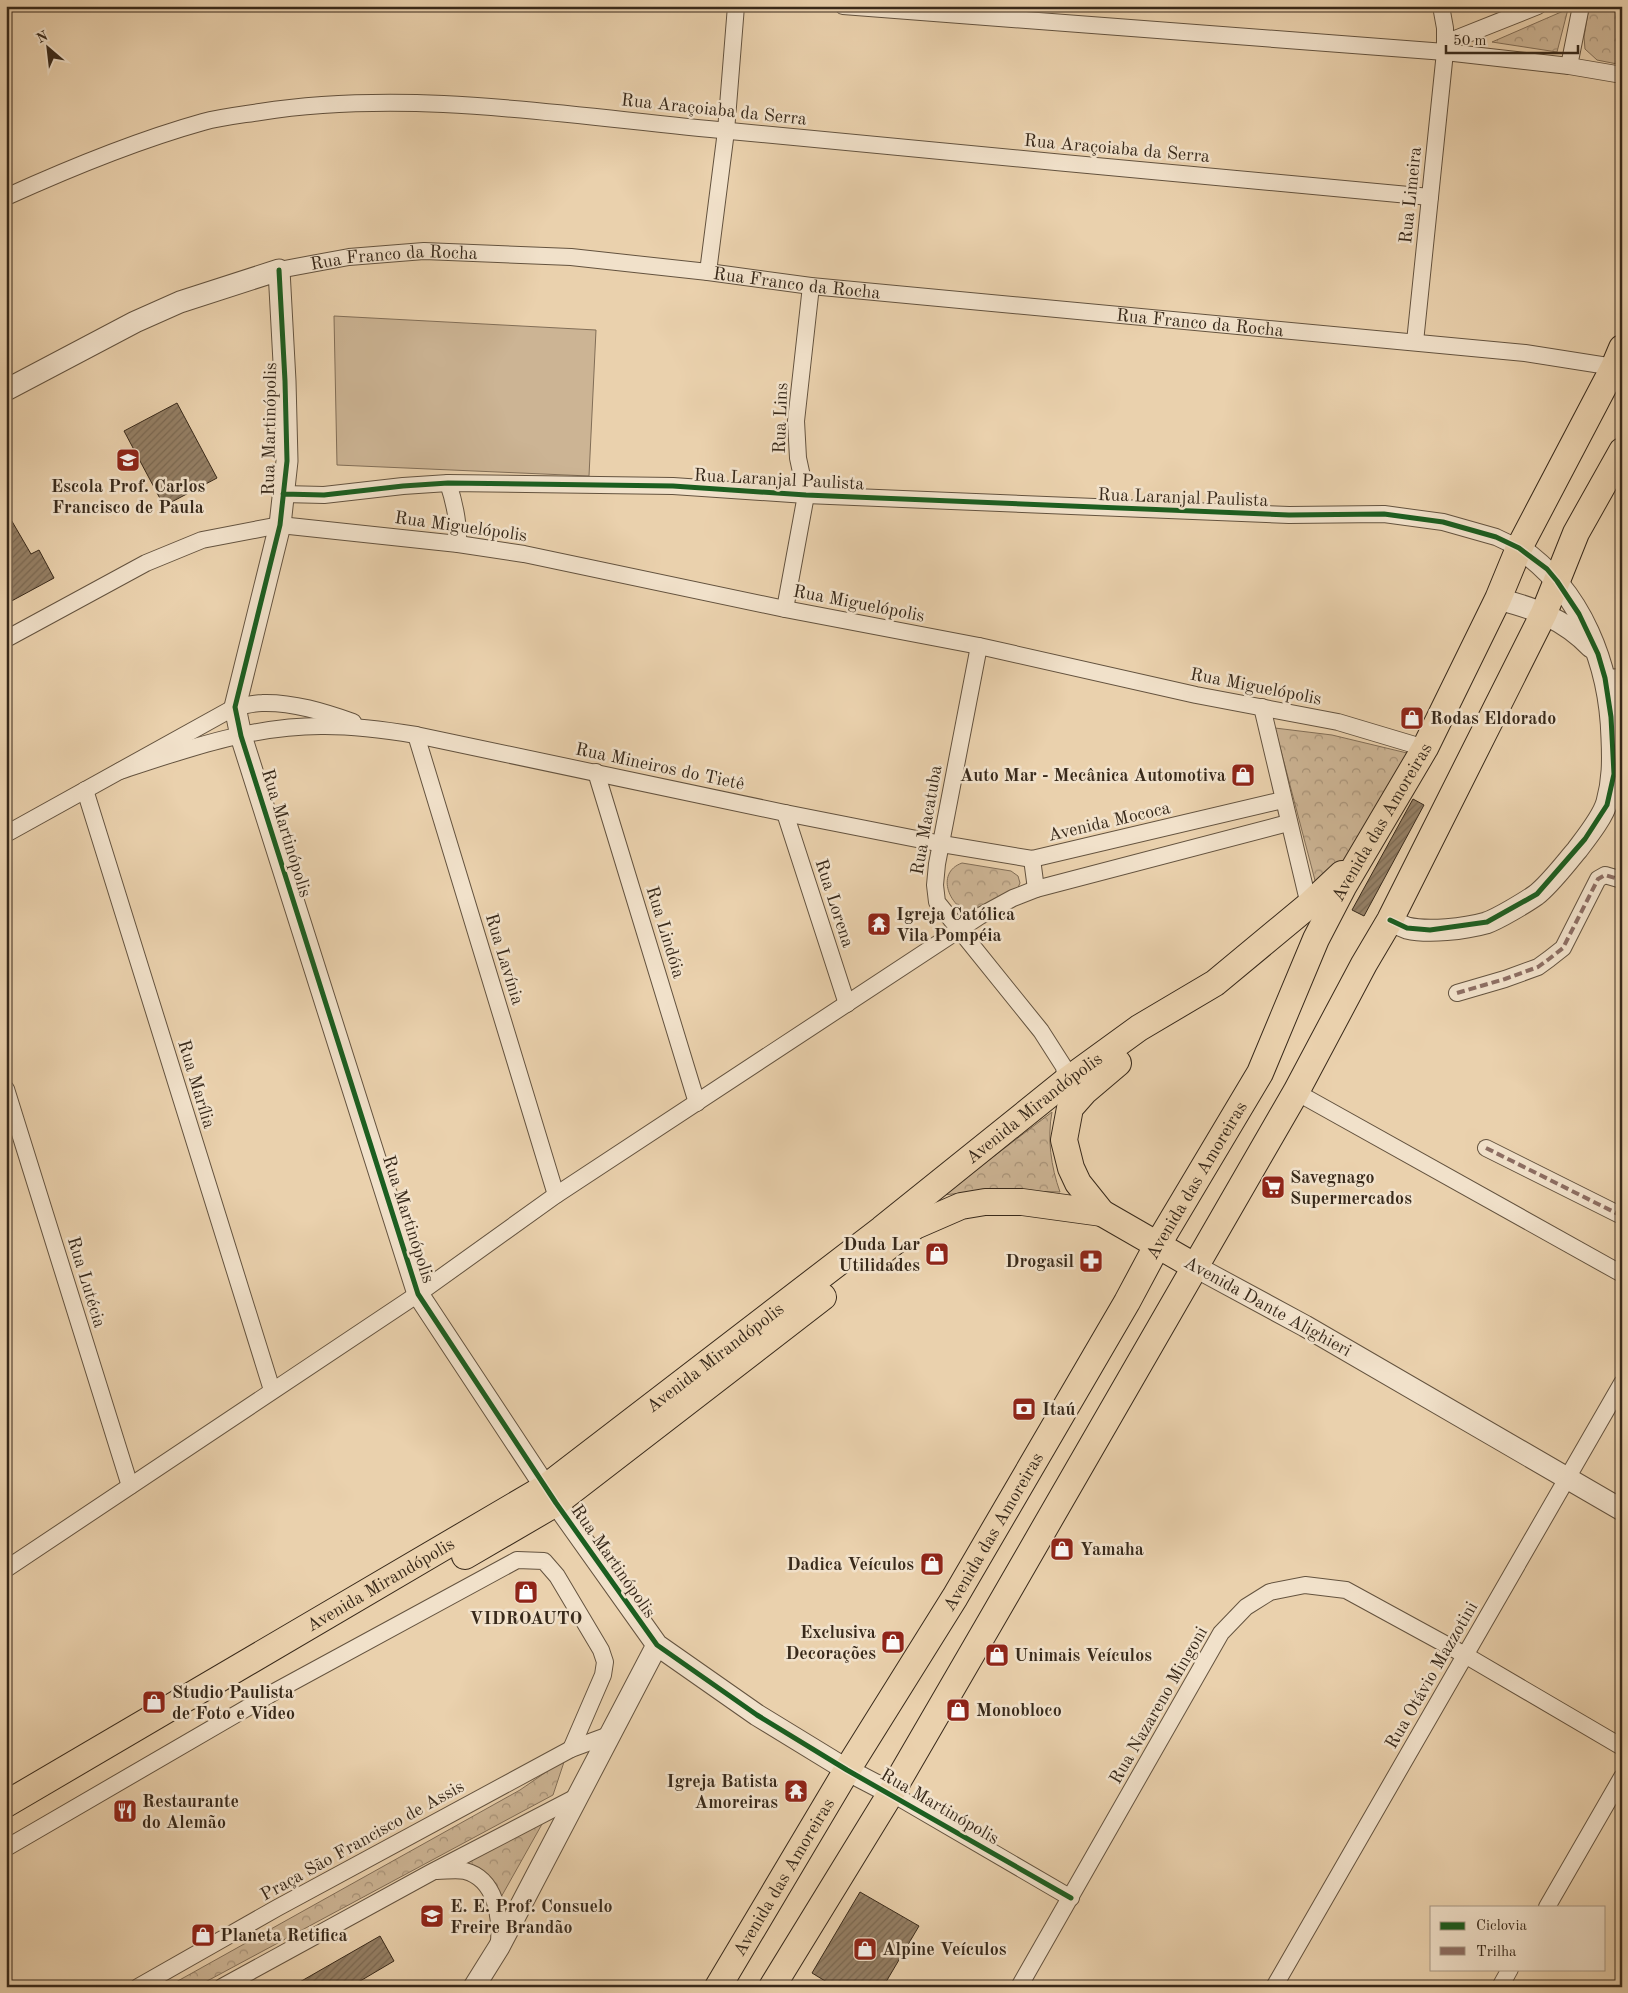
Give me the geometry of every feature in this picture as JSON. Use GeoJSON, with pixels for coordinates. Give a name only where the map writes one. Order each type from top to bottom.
{"type":"FeatureCollection","features":[{"type":"Feature","properties":{"kind":"main road","name":"Avenida das Amoreiras"},"geometry":{"type":"LineString","coordinates":[[718,1987],[847,1770],[955,1597],[1127,1302],[1158,1244],[1260,1073],[1316,938],[1343,887],[1425,748],[1498,599],[1519,548],[1618,357]]}},
{"type":"Feature","properties":{"kind":"main road"},"geometry":{"type":"LineString","coordinates":[[772,1987],[890,1793],[1296,1092],[1364,964],[1390,920],[1544,613],[1576,533],[1622,451]]}},
{"type":"Feature","properties":{"kind":"main road","name":"Avenida Mirandópolis"},"geometry":{"type":"LineString","coordinates":[[6,1804],[551,1495],[1066,1081],[1138,1028],[1215,983],[1309,906],[1338,878],[1371,839]]}},
{"type":"Feature","properties":{"kind":"main road"},"geometry":{"type":"LineString","coordinates":[[1070,1108],[1085,1091],[1215,983]]}},
{"type":"Feature","properties":{"kind":"main road","name":"Avenida Dante Alighieri"},"geometry":{"type":"LineString","coordinates":[[1070,1108],[1064,1140],[1071,1168],[1078,1183],[1102,1213],[1194,1266]]}},
{"type":"Feature","properties":{"kind":"main road","name":"Avenida Mirandópolis"},"geometry":{"type":"LineString","coordinates":[[6,1824],[551,1495],[915,1226],[961,1206],[986,1202],[1022,1202],[1102,1213]]}},
{"type":"Feature","properties":{"kind":"street"},"geometry":{"type":"LineString","coordinates":[[708,272],[726,131],[736,6]]}},
{"type":"Feature","properties":{"kind":"street"},"geometry":{"type":"LineString","coordinates":[[843,6],[1445,48],[1622,75]]}},
{"type":"Feature","properties":{"kind":"street","name":"Rua Limeira"},"geometry":{"type":"LineString","coordinates":[[1415,342],[1445,48],[1445,28],[1441,6]]}},
{"type":"Feature","properties":{"kind":"street"},"geometry":{"type":"LineString","coordinates":[[1445,48],[1538,6]]}},
{"type":"Feature","properties":{"kind":"street"},"geometry":{"type":"LineString","coordinates":[[1569,66],[1581,6]]}},
{"type":"Feature","properties":{"kind":"street","name":"Rua Araçoiaba da Serra"},"geometry":{"type":"LineString","coordinates":[[6,197],[130,146],[205,122],[264,112],[347,104],[420,103],[481,106],[1430,197]]}},
{"type":"Feature","properties":{"kind":"street","name":"Rua Franco da Rocha"},"geometry":{"type":"LineString","coordinates":[[6,390],[135,322],[180,302],[279,270],[349,257],[424,250],[571,257],[708,272],[811,286],[1526,353],[1618,357]]}},
{"type":"Feature","properties":{"kind":"street","name":"Rua Martinópolis"},"geometry":{"type":"LineString","coordinates":[[279,270],[285,381],[286,461],[280,525],[235,707],[242,736],[418,1294],[551,1495],[657,1645],[757,1715],[847,1770],[1071,1898]]}},
{"type":"Feature","properties":{"kind":"street","name":"Rua Lins"},"geometry":{"type":"LineString","coordinates":[[785,608],[806,495],[798,458],[796,422],[811,286]]}},
{"type":"Feature","properties":{"kind":"street"},"geometry":{"type":"LineString","coordinates":[[448,484],[457,512],[458,544]]}},
{"type":"Feature","properties":{"kind":"street","name":"Rua Laranjal Paulista"},"geometry":{"type":"LineString","coordinates":[[283,494],[324,495],[403,486],[448,484],[673,486],[806,495],[1289,515],[1384,514],[1443,522],[1496,537],[1519,548],[1547,569],[1579,614],[1598,654],[1613,677],[1614,809],[1537,894],[1487,922],[1430,930],[1407,928],[1390,920]]}},
{"type":"Feature","properties":{"kind":"street","name":"Rua Miguelópolis"},"geometry":{"type":"LineString","coordinates":[[6,639],[146,563],[202,540],[280,525],[458,544],[524,554],[979,646],[1196,695],[1338,722],[1425,748]]}},
{"type":"Feature","properties":{"kind":"street"},"geometry":{"type":"LineString","coordinates":[[1498,599],[1544,613],[1571,629],[1598,654]]}},
{"type":"Feature","properties":{"kind":"street","name":"Rua Macatuba"},"geometry":{"type":"LineString","coordinates":[[979,646],[935,886],[937,902],[1041,1031],[1064,1067],[1070,1108]]}},
{"type":"Feature","properties":{"kind":"street","name":"Rua Mineiros do Tietê"},"geometry":{"type":"LineString","coordinates":[[6,834],[235,707],[262,703],[294,706],[325,712],[369,728]]}},
{"type":"Feature","properties":{"kind":"street"},"geometry":{"type":"LineString","coordinates":[[1262,707],[1288,824],[1309,906]]}},
{"type":"Feature","properties":{"kind":"street","name":"Rua Mineiros do Tietê"},"geometry":{"type":"LineString","coordinates":[[120,771],[202,744],[262,731],[323,726],[369,728],[416,735],[596,772],[785,814],[942,844]]}},
{"type":"Feature","properties":{"kind":"street","name":"Rua Lavínia"},"geometry":{"type":"LineString","coordinates":[[416,735],[556,1195]]}},
{"type":"Feature","properties":{"kind":"street","name":"Rua Lindóia"},"geometry":{"type":"LineString","coordinates":[[596,772],[697,1103]]}},
{"type":"Feature","properties":{"kind":"street","name":"Rua Marília"},"geometry":{"type":"LineString","coordinates":[[85,790],[272,1390]]}},
{"type":"Feature","properties":{"kind":"street","name":"Avenida Mococa"},"geometry":{"type":"LineString","coordinates":[[942,844],[1032,859],[1283,800]]}},
{"type":"Feature","properties":{"kind":"street","name":"Rua Lorena"},"geometry":{"type":"LineString","coordinates":[[785,814],[848,1004]]}},
{"type":"Feature","properties":{"kind":"street"},"geometry":{"type":"LineString","coordinates":[[6,1569],[418,1294],[556,1195],[959,930],[1005,903],[1036,889],[1288,824]]}},
{"type":"Feature","properties":{"kind":"street"},"geometry":{"type":"LineString","coordinates":[[1032,859],[1036,889]]}},
{"type":"Feature","properties":{"kind":"street"},"geometry":{"type":"LineString","coordinates":[[1457,993],[1538,967],[1563,948],[1598,879],[1604,875],[1622,880]]}},
{"type":"Feature","properties":{"kind":"street","name":"Rua Lutécia"},"geometry":{"type":"LineString","coordinates":[[6,1089],[130,1486]]}},
{"type":"Feature","properties":{"kind":"street"},"geometry":{"type":"LineString","coordinates":[[1296,1092],[1622,1274]]}},
{"type":"Feature","properties":{"kind":"street"},"geometry":{"type":"LineString","coordinates":[[1486,1148],[1622,1216]]}},
{"type":"Feature","properties":{"kind":"street","name":"Avenida Dante Alighieri"},"geometry":{"type":"LineString","coordinates":[[1194,1266],[1305,1326],[1622,1510]]}},
{"type":"Feature","properties":{"kind":"street","name":"Rua Otávio Mazzotini"},"geometry":{"type":"LineString","coordinates":[[1274,1987],[1622,1383]]}},
{"type":"Feature","properties":{"kind":"street"},"geometry":{"type":"LineString","coordinates":[[6,1848],[276,1691],[517,1560],[544,1561],[557,1576],[601,1650],[605,1662],[603,1675],[571,1749]]}},
{"type":"Feature","properties":{"kind":"street","name":"Rua Nazareno Mingoni"},"geometry":{"type":"LineString","coordinates":[[1020,1987],[1221,1633],[1246,1607],[1270,1592],[1305,1585],[1346,1590],[1466,1655],[1622,1747]]}},
{"type":"Feature","properties":{"kind":"street"},"geometry":{"type":"LineString","coordinates":[[474,1987],[499,1947],[657,1645]]}},
{"type":"Feature","properties":{"kind":"street","name":"Praça São Francisco de Assis"},"geometry":{"type":"LineString","coordinates":[[138,1987],[571,1749],[609,1735]]}},
{"type":"Feature","properties":{"kind":"street"},"geometry":{"type":"LineString","coordinates":[[1548,1906],[1622,1777]]}},
{"type":"Feature","properties":{"kind":"street"},"geometry":{"type":"LineString","coordinates":[[222,1987],[432,1872],[578,1796]]}},
{"type":"Feature","properties":{"kind":"street"},"geometry":{"type":"LineString","coordinates":[[432,1872],[467,1872],[483,1882],[493,1898],[498,1911],[500,1926],[499,1947]]}},
{"type":"Feature","properties":{"kind":"street"},"geometry":{"type":"LineString","coordinates":[[1500,1987],[1509,1970]]}},
{"type":"Feature","properties":{"kind":"green space"},"geometry":{"type":"Polygon","coordinates":[[[1589,6],[1622,6],[1622,65],[1597,60],[1585,49],[1584,37],[1589,6]]]}},
{"type":"Feature","properties":{"kind":"green space"},"geometry":{"type":"Polygon","coordinates":[[[1568,9],[1557,52],[1492,42],[1568,9]]]}},
{"type":"Feature","properties":{"kind":"green space"},"geometry":{"type":"Polygon","coordinates":[[[334,316],[596,330],[589,476],[337,465],[334,316]]]}},
{"type":"Feature","properties":{"kind":"green space"},"geometry":{"type":"Polygon","coordinates":[[[1275,728],[1332,735],[1407,753],[1413,758],[1375,829],[1317,888],[1275,728]]]}},
{"type":"Feature","properties":{"kind":"green space"},"geometry":{"type":"Polygon","coordinates":[[[962,863],[1011,871],[1018,876],[1020,883],[1017,890],[994,899],[974,914],[965,911],[952,899],[947,882],[953,868],[962,863]]]}},
{"type":"Feature","properties":{"kind":"green space"},"geometry":{"type":"Polygon","coordinates":[[[1052,1112],[1051,1152],[1054,1173],[1060,1192],[989,1190],[943,1195],[1052,1112]]]}},
{"type":"Feature","properties":{"kind":"green space"},"geometry":{"type":"Polygon","coordinates":[[[565,1759],[553,1795],[196,1987],[167,1987],[520,1790],[565,1759]]]}},
{"type":"Feature","properties":{"kind":"green space"},"geometry":{"type":"Polygon","coordinates":[[[546,1817],[500,1899],[490,1879],[482,1870],[462,1864],[546,1817]]]}},
{"type":"Feature","properties":{"kind":"building"},"geometry":{"type":"Polygon","coordinates":[[[177,403],[217,478],[164,506],[124,431],[177,403]]]}},
{"type":"Feature","properties":{"kind":"building"},"geometry":{"type":"Polygon","coordinates":[[[6,511],[31,554],[39,550],[54,578],[6,604],[6,511]]]}},
{"type":"Feature","properties":{"kind":"building"},"geometry":{"type":"Polygon","coordinates":[[[1413,799],[1424,805],[1364,916],[1352,910],[1413,799]]]}},
{"type":"Feature","properties":{"kind":"building","name":"Alpine Veículos"},"geometry":{"type":"Polygon","coordinates":[[[860,1892],[919,1926],[883,1987],[835,1987],[812,1973],[860,1892]]]}},
{"type":"Feature","properties":{"kind":"building"},"geometry":{"type":"Polygon","coordinates":[[[380,1936],[394,1961],[350,1987],[291,1987],[380,1936]]]}},
{"type":"Feature","properties":{"kind":"marked path"},"geometry":{"type":"LineString","coordinates":[[1457,993],[1538,967],[1563,948],[1598,879],[1605,875],[1622,880]]}},
{"type":"Feature","properties":{"kind":"marked path"},"geometry":{"type":"LineString","coordinates":[[1486,1148],[1622,1216]]}},
{"type":"Feature","properties":{"kind":"cycle path"},"geometry":{"type":"LineString","coordinates":[[279,270],[287,461],[280,525],[235,707],[241,736],[418,1294],[556,1503],[657,1645],[757,1715],[847,1770],[1071,1898]]}},
{"type":"Feature","properties":{"kind":"cycle path"},"geometry":{"type":"LineString","coordinates":[[283,494],[324,495],[448,483],[673,486],[806,495],[1289,515],[1384,514],[1443,522],[1496,537],[1519,548],[1547,569],[1579,614],[1598,654],[1605,678],[1611,717],[1614,774],[1607,805],[1585,839],[1537,894],[1487,922],[1430,930],[1407,928],[1390,920]]}},
{"type":"Feature","properties":{"kind":"place","name":"Escola Prof. Carlos Francisco de Paula"},"geometry":{"type":"Point","coordinates":[128,460]}},
{"type":"Feature","properties":{"kind":"place","name":"Rodas Eldorado"},"geometry":{"type":"Point","coordinates":[1412,718]}},
{"type":"Feature","properties":{"kind":"place","name":"Auto Mar - Mecânica Automotiva"},"geometry":{"type":"Point","coordinates":[1243,775]}},
{"type":"Feature","properties":{"kind":"place","name":"Igreja Católica Vila Pompéia"},"geometry":{"type":"Point","coordinates":[879,924]}},
{"type":"Feature","properties":{"kind":"place","name":"Savegnago Supermercados"},"geometry":{"type":"Point","coordinates":[1273,1187]}},
{"type":"Feature","properties":{"kind":"place","name":"Duda Lar Utilidades"},"geometry":{"type":"Point","coordinates":[937,1254]}},
{"type":"Feature","properties":{"kind":"place","name":"Drogasil"},"geometry":{"type":"Point","coordinates":[1091,1261]}},
{"type":"Feature","properties":{"kind":"place","name":"Itaú"},"geometry":{"type":"Point","coordinates":[1024,1409]}},
{"type":"Feature","properties":{"kind":"place","name":"Yamaha"},"geometry":{"type":"Point","coordinates":[1062,1549]}},
{"type":"Feature","properties":{"kind":"place","name":"Dadica Veículos"},"geometry":{"type":"Point","coordinates":[932,1564]}},
{"type":"Feature","properties":{"kind":"place","name":"VIDROAUTO"},"geometry":{"type":"Point","coordinates":[526,1592]}},
{"type":"Feature","properties":{"kind":"place","name":"Exclusiva Decorações"},"geometry":{"type":"Point","coordinates":[893,1642]}},
{"type":"Feature","properties":{"kind":"place","name":"Unimais Veículos"},"geometry":{"type":"Point","coordinates":[997,1655]}},
{"type":"Feature","properties":{"kind":"place","name":"Studio Paulista de Foto e Video"},"geometry":{"type":"Point","coordinates":[154,1702]}},
{"type":"Feature","properties":{"kind":"place","name":"Monobloco"},"geometry":{"type":"Point","coordinates":[958,1710]}},
{"type":"Feature","properties":{"kind":"place","name":"Igreja Batista Amoreiras"},"geometry":{"type":"Point","coordinates":[796,1791]}},
{"type":"Feature","properties":{"kind":"place","name":"Restaurante do Alemão"},"geometry":{"type":"Point","coordinates":[125,1811]}},
{"type":"Feature","properties":{"kind":"place","name":"E. E. Prof. Consuelo Freire Brandão"},"geometry":{"type":"Point","coordinates":[432,1916]}},
{"type":"Feature","properties":{"kind":"place","name":"Planeta Retifica"},"geometry":{"type":"Point","coordinates":[203,1935]}},
{"type":"Feature","properties":{"kind":"place","name":"Alpine Veículos"},"geometry":{"type":"Point","coordinates":[865,1949]}}]}
